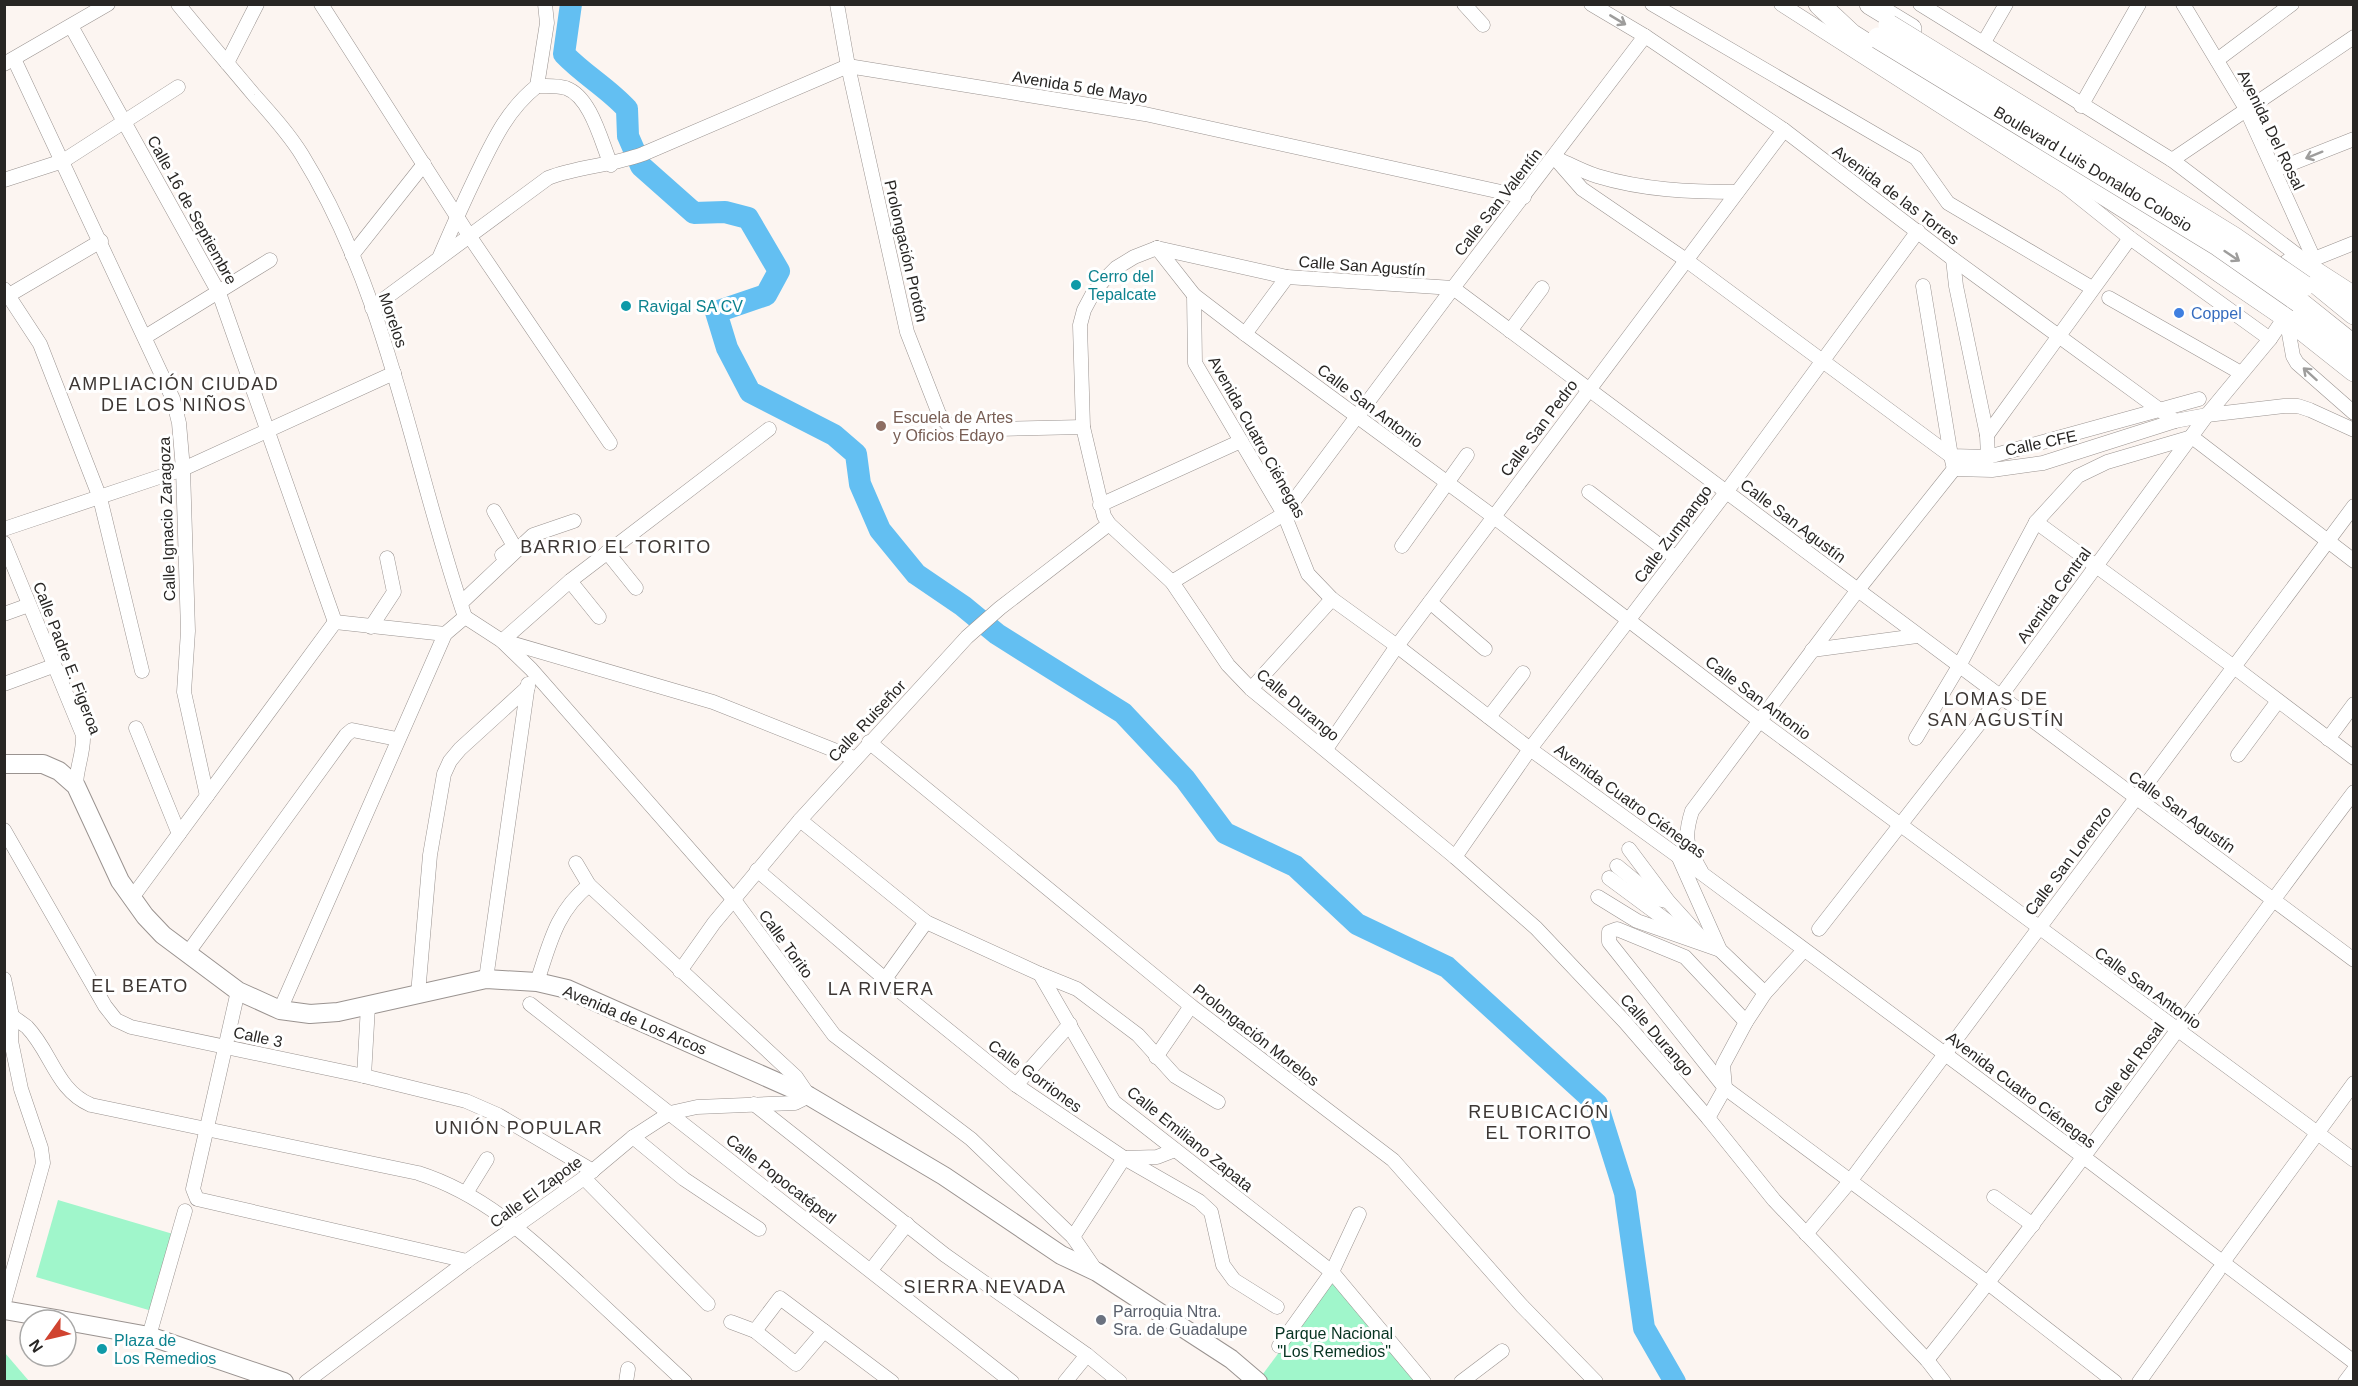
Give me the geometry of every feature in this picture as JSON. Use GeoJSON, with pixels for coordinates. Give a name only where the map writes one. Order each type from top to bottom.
{"type":"FeatureCollection","features":[{"type":"Feature","properties":{"kind":"highway","name":"Boulevard Luis Donaldo Colosio"},"geometry":{"type":"LineString","coordinates":[[1821,4],[1883,32],[2233,237],[2304,286],[2354,326]]}},
{"type":"Feature","properties":{"kind":"highway"},"geometry":{"type":"LineString","coordinates":[[1821,4],[1851,34],[2145,220],[2286,317],[2354,371]]}},
{"type":"Feature","properties":{"kind":"highway","name":"Boulevard Luis Donaldo Colosio"},"geometry":{"type":"LineString","coordinates":[[1856,4],[1883,32],[2216,244],[2300,302],[2354,346]]}},
{"type":"Feature","properties":{"kind":"highway"},"geometry":{"type":"LineString","coordinates":[[1870,4],[2310,266],[2354,314]]}},
{"type":"Feature","properties":{"kind":"main road","name":"Avenida de Los Arcos"},"geometry":{"type":"LineString","coordinates":[[4,764],[43,764],[59,771],[76,786],[120,881],[131,899],[163,935],[237,991],[280,1010],[310,1014],[338,1012],[486,979],[537,982],[567,989],[809,1096],[944,1176],[1061,1255],[1097,1272],[1231,1359],[1258,1382]]}},
{"type":"Feature","properties":{"kind":"main road"},"geometry":{"type":"LineString","coordinates":[[78,1323],[149,1336],[284,1382]]}},
{"type":"Feature","properties":{"kind":"street"},"geometry":{"type":"LineString","coordinates":[[9,61],[108,4]]}},
{"type":"Feature","properties":{"kind":"street","name":"Morelos"},"geometry":{"type":"LineString","coordinates":[[178,4],[301,153],[352,255],[394,373],[465,617]]}},
{"type":"Feature","properties":{"kind":"street"},"geometry":{"type":"LineString","coordinates":[[227,63],[257,4]]}},
{"type":"Feature","properties":{"kind":"street"},"geometry":{"type":"LineString","coordinates":[[321,4],[470,237],[610,443]]}},
{"type":"Feature","properties":{"kind":"street"},"geometry":{"type":"LineString","coordinates":[[440,255],[500,126],[512,109],[537,86],[548,23],[545,4]]}},
{"type":"Feature","properties":{"kind":"street","name":"Prolongación Protón"},"geometry":{"type":"LineString","coordinates":[[837,4],[848,66],[907,332],[939,414],[951,428],[959,430],[1083,428]]}},
{"type":"Feature","properties":{"kind":"street"},"geometry":{"type":"LineString","coordinates":[[1464,4],[1483,25]]}},
{"type":"Feature","properties":{"kind":"street","name":"Avenida de las Torres"},"geometry":{"type":"LineString","coordinates":[[1591,4],[1645,36],[1784,130],[1953,259],[2175,421]]}},
{"type":"Feature","properties":{"kind":"street"},"geometry":{"type":"LineString","coordinates":[[1652,4],[1916,158],[1948,203],[2092,288]]}},
{"type":"Feature","properties":{"kind":"street"},"geometry":{"type":"LineString","coordinates":[[1781,4],[2065,186],[2130,238],[2270,339]]}},
{"type":"Feature","properties":{"kind":"street"},"geometry":{"type":"LineString","coordinates":[[1920,4],[1984,42],[2081,106],[2172,160],[2310,266],[2354,293]]}},
{"type":"Feature","properties":{"kind":"street"},"geometry":{"type":"LineString","coordinates":[[1984,42],[2006,4]]}},
{"type":"Feature","properties":{"kind":"street"},"geometry":{"type":"LineString","coordinates":[[2081,106],[2139,4]]}},
{"type":"Feature","properties":{"kind":"street","name":"Avenida Del Rosal"},"geometry":{"type":"LineString","coordinates":[[2183,4],[2246,109],[2275,170],[2310,266]]}},
{"type":"Feature","properties":{"kind":"street"},"geometry":{"type":"LineString","coordinates":[[2217,60],[2292,4]]}},
{"type":"Feature","properties":{"kind":"street","name":"Calle 16 de Septiembre"},"geometry":{"type":"LineString","coordinates":[[72,26],[219,292],[266,432],[335,622]]}},
{"type":"Feature","properties":{"kind":"street","name":"Calle San Valentín"},"geometry":{"type":"LineString","coordinates":[[1172,582],[1284,514],[1645,36]]}},
{"type":"Feature","properties":{"kind":"street"},"geometry":{"type":"LineString","coordinates":[[2172,160],[2354,37]]}},
{"type":"Feature","properties":{"kind":"street","name":"Calle Ignacio Zaragoza"},"geometry":{"type":"LineString","coordinates":[[9,61],[63,161],[173,399],[179,423],[183,469],[188,631],[184,692],[207,796]]}},
{"type":"Feature","properties":{"kind":"street"},"geometry":{"type":"LineString","coordinates":[[372,308],[440,255],[470,237],[548,178],[561,173],[615,164],[643,154],[848,66]]}},
{"type":"Feature","properties":{"kind":"street","name":"Avenida 5 de Mayo"},"geometry":{"type":"LineString","coordinates":[[848,66],[1145,114],[1524,197]]}},
{"type":"Feature","properties":{"kind":"street"},"geometry":{"type":"LineString","coordinates":[[537,86],[551,85],[566,88],[579,96],[587,106],[615,164]]}},
{"type":"Feature","properties":{"kind":"street"},"geometry":{"type":"LineString","coordinates":[[4,180],[63,161],[178,87]]}},
{"type":"Feature","properties":{"kind":"street","name":"Calle San Pedro"},"geometry":{"type":"LineString","coordinates":[[1326,749],[1397,646],[1784,130]]}},
{"type":"Feature","properties":{"kind":"street"},"geometry":{"type":"LineString","coordinates":[[2275,170],[2354,139]]}},
{"type":"Feature","properties":{"kind":"street"},"geometry":{"type":"LineString","coordinates":[[1554,157],[1595,176],[1642,187],[1688,192],[1737,192]]}},
{"type":"Feature","properties":{"kind":"street"},"geometry":{"type":"LineString","coordinates":[[1554,157],[1582,189],[1686,260],[1823,361],[1953,463]]}},
{"type":"Feature","properties":{"kind":"street"},"geometry":{"type":"LineString","coordinates":[[352,255],[424,164]]}},
{"type":"Feature","properties":{"kind":"street","name":"Calle Zumpango"},"geometry":{"type":"LineString","coordinates":[[1455,857],[1530,749],[1727,491],[1918,231]]}},
{"type":"Feature","properties":{"kind":"street","name":"Calle CFE"},"geometry":{"type":"LineString","coordinates":[[1987,435],[2057,335],[2130,238]]}},
{"type":"Feature","properties":{"kind":"street"},"geometry":{"type":"LineString","coordinates":[[101,240],[6,294],[40,344],[100,498],[142,671]]}},
{"type":"Feature","properties":{"kind":"street"},"geometry":{"type":"LineString","coordinates":[[2310,266],[2354,243]]}},
{"type":"Feature","properties":{"kind":"street","name":"Calle San Agustín"},"geometry":{"type":"LineString","coordinates":[[1157,248],[1287,278],[1453,288],[2354,960]]}},
{"type":"Feature","properties":{"kind":"street","name":"Calle San Antonio"},"geometry":{"type":"LineString","coordinates":[[1157,248],[1194,295],[1245,334],[1494,517],[1760,721],[2354,1160]]}},
{"type":"Feature","properties":{"kind":"street","name":"Calle Durango"},"geometry":{"type":"LineString","coordinates":[[1157,248],[1134,257],[1116,268],[1092,295],[1084,310],[1080,325],[1083,428],[1100,505],[1109,524],[1172,582],[1228,665],[1251,689],[1455,857],[1536,928],[1625,1022],[1708,1118],[1774,1200],[1927,1359],[1944,1382]]}},
{"type":"Feature","properties":{"kind":"street"},"geometry":{"type":"LineString","coordinates":[[1953,259],[1956,286],[1987,435],[1988,457]]}},
{"type":"Feature","properties":{"kind":"street"},"geometry":{"type":"LineString","coordinates":[[146,337],[270,260]]}},
{"type":"Feature","properties":{"kind":"street","name":"Avenida Central"},"geometry":{"type":"LineString","coordinates":[[1819,928],[2000,697],[2207,415],[2270,339],[2286,317],[2310,266]]}},
{"type":"Feature","properties":{"kind":"street"},"geometry":{"type":"LineString","coordinates":[[1245,334],[1287,278]]}},
{"type":"Feature","properties":{"kind":"street"},"geometry":{"type":"LineString","coordinates":[[1704,875],[1690,851],[1688,841],[1686,830],[1692,811],[1953,463],[1923,286]]}},
{"type":"Feature","properties":{"kind":"street"},"geometry":{"type":"LineString","coordinates":[[1510,331],[1542,288]]}},
{"type":"Feature","properties":{"kind":"street","name":"Avenida Cuatro Ciénegas"},"geometry":{"type":"LineString","coordinates":[[1194,295],[1195,363],[1284,514],[1308,574],[1332,599],[1530,749],[2085,1158],[2221,1266],[2255,1288],[2354,1362]]}},
{"type":"Feature","properties":{"kind":"street"},"geometry":{"type":"LineString","coordinates":[[2109,298],[2241,374]]}},
{"type":"Feature","properties":{"kind":"street"},"geometry":{"type":"LineString","coordinates":[[2286,317],[2293,356],[2297,363],[2354,413]]}},
{"type":"Feature","properties":{"kind":"street"},"geometry":{"type":"LineString","coordinates":[[4,530],[183,469],[394,373]]}},
{"type":"Feature","properties":{"kind":"street","name":"Calle CFE"},"geometry":{"type":"LineString","coordinates":[[1953,463],[1988,457],[2199,399]]}},
{"type":"Feature","properties":{"kind":"street","name":"Calle CFE"},"geometry":{"type":"LineString","coordinates":[[1953,463],[1992,470],[2043,463],[2175,421],[2284,406],[2298,406],[2354,430]]}},
{"type":"Feature","properties":{"kind":"street"},"geometry":{"type":"LineString","coordinates":[[502,641],[570,581],[769,429]]}},
{"type":"Feature","properties":{"kind":"street"},"geometry":{"type":"LineString","coordinates":[[1916,738],[1959,666],[2036,522],[2078,476],[2107,462],[2192,437],[2354,561]]}},
{"type":"Feature","properties":{"kind":"street"},"geometry":{"type":"LineString","coordinates":[[1100,505],[1241,441]]}},
{"type":"Feature","properties":{"kind":"street"},"geometry":{"type":"LineString","coordinates":[[1402,546],[1467,455]]}},
{"type":"Feature","properties":{"kind":"street"},"geometry":{"type":"LineString","coordinates":[[1589,492],[1676,558]]}},
{"type":"Feature","properties":{"kind":"street","name":"Calle San Lorenzo"},"geometry":{"type":"LineString","coordinates":[[1806,1234],[1851,1180],[2354,506]]}},
{"type":"Feature","properties":{"kind":"street"},"geometry":{"type":"LineString","coordinates":[[459,598],[514,546],[494,511]]}},
{"type":"Feature","properties":{"kind":"street"},"geometry":{"type":"LineString","coordinates":[[459,598],[533,535],[574,521]]}},
{"type":"Feature","properties":{"kind":"street"},"geometry":{"type":"LineString","coordinates":[[2036,522],[2354,758]]}},
{"type":"Feature","properties":{"kind":"street","name":"Calle Ruiseñor"},"geometry":{"type":"LineString","coordinates":[[680,971],[714,923],[757,870],[854,758],[967,637],[1000,608],[1109,524]]}},
{"type":"Feature","properties":{"kind":"street","name":"Calle Padre E. Figeroa"},"geometry":{"type":"LineString","coordinates":[[4,543],[83,735],[84,746],[78,764],[76,786]]}},
{"type":"Feature","properties":{"kind":"street"},"geometry":{"type":"LineString","coordinates":[[607,552],[636,588]]}},
{"type":"Feature","properties":{"kind":"street"},"geometry":{"type":"LineString","coordinates":[[371,627],[394,592],[387,558]]}},
{"type":"Feature","properties":{"kind":"street"},"geometry":{"type":"LineString","coordinates":[[570,581],[598,617]]}},
{"type":"Feature","properties":{"kind":"street"},"geometry":{"type":"LineString","coordinates":[[1251,689],[1332,599]]}},
{"type":"Feature","properties":{"kind":"street"},"geometry":{"type":"LineString","coordinates":[[1430,602],[1485,649]]}},
{"type":"Feature","properties":{"kind":"street"},"geometry":{"type":"LineString","coordinates":[[4,614],[29,605]]}},
{"type":"Feature","properties":{"kind":"street"},"geometry":{"type":"LineString","coordinates":[[280,1010],[445,634],[465,617]]}},
{"type":"Feature","properties":{"kind":"street","name":"Calle Torito"},"geometry":{"type":"LineString","coordinates":[[465,617],[502,641],[531,669],[734,900],[834,1035],[971,1139],[1073,1237],[1097,1272]]}},
{"type":"Feature","properties":{"kind":"street"},"geometry":{"type":"LineString","coordinates":[[131,899],[335,622],[445,634]]}},
{"type":"Feature","properties":{"kind":"street"},"geometry":{"type":"LineString","coordinates":[[1812,650],[1917,636]]}},
{"type":"Feature","properties":{"kind":"street"},"geometry":{"type":"LineString","coordinates":[[502,641],[713,702],[854,758]]}},
{"type":"Feature","properties":{"kind":"street"},"geometry":{"type":"LineString","coordinates":[[4,684],[54,666]]}},
{"type":"Feature","properties":{"kind":"street"},"geometry":{"type":"LineString","coordinates":[[486,979],[531,669]]}},
{"type":"Feature","properties":{"kind":"street"},"geometry":{"type":"LineString","coordinates":[[1489,717],[1523,673]]}},
{"type":"Feature","properties":{"kind":"street"},"geometry":{"type":"LineString","coordinates":[[418,994],[430,855],[444,774],[450,761],[460,749],[528,687]]}},
{"type":"Feature","properties":{"kind":"street"},"geometry":{"type":"LineString","coordinates":[[2238,756],[2278,701]]}},
{"type":"Feature","properties":{"kind":"street"},"geometry":{"type":"LineString","coordinates":[[2328,739],[2354,704]]}},
{"type":"Feature","properties":{"kind":"street"},"geometry":{"type":"LineString","coordinates":[[136,728],[179,834]]}},
{"type":"Feature","properties":{"kind":"street"},"geometry":{"type":"LineString","coordinates":[[187,954],[346,735],[352,730],[361,730],[397,739]]}},
{"type":"Feature","properties":{"kind":"street","name":"Prolongación Morelos"},"geometry":{"type":"LineString","coordinates":[[869,742],[1191,1006],[1393,1160],[1522,1306],[1596,1382]]}},
{"type":"Feature","properties":{"kind":"street","name":"Calle del Rosal"},"geometry":{"type":"LineString","coordinates":[[1927,1359],[2085,1158],[2273,899],[2354,792]]}},
{"type":"Feature","properties":{"kind":"street"},"geometry":{"type":"LineString","coordinates":[[800,820],[926,922],[1077,989],[1138,1035],[1175,1076],[1218,1102]]}},
{"type":"Feature","properties":{"kind":"street","name":"Calle 3"},"geometry":{"type":"LineString","coordinates":[[4,830],[105,1006],[117,1020],[131,1027],[364,1076],[482,1107],[588,1175],[708,1304]]}},
{"type":"Feature","properties":{"kind":"street"},"geometry":{"type":"LineString","coordinates":[[1629,849],[1668,901],[1764,993]]}},
{"type":"Feature","properties":{"kind":"street"},"geometry":{"type":"LineString","coordinates":[[1678,857],[1714,947]]}},
{"type":"Feature","properties":{"kind":"street"},"geometry":{"type":"LineString","coordinates":[[576,864],[589,885],[796,1077],[809,1096]]}},
{"type":"Feature","properties":{"kind":"street","name":"Calle Gorriones"},"geometry":{"type":"LineString","coordinates":[[757,870],[885,979],[1016,1085],[1124,1158],[1199,1201],[1211,1212],[1223,1265],[1234,1280],[1277,1307]]}},
{"type":"Feature","properties":{"kind":"street"},"geometry":{"type":"LineString","coordinates":[[1668,901],[1657,899],[1613,872],[1692,940]]}},
{"type":"Feature","properties":{"kind":"street"},"geometry":{"type":"LineString","coordinates":[[537,982],[559,919],[575,897],[589,885]]}},
{"type":"Feature","properties":{"kind":"street"},"geometry":{"type":"LineString","coordinates":[[1598,897],[1636,921],[1714,947]]}},
{"type":"Feature","properties":{"kind":"street"},"geometry":{"type":"LineString","coordinates":[[885,979],[926,922]]}},
{"type":"Feature","properties":{"kind":"street"},"geometry":{"type":"LineString","coordinates":[[1746,1022],[1685,957],[1617,929],[1609,932],[1609,942],[1725,1088],[1988,1283],[2115,1382]]}},
{"type":"Feature","properties":{"kind":"street"},"geometry":{"type":"LineString","coordinates":[[1708,1118],[1725,1088],[1723,1065],[1746,1022],[1764,993],[1804,950]]}},
{"type":"Feature","properties":{"kind":"street","name":"Calle Emiliano Zapata"},"geometry":{"type":"LineString","coordinates":[[1040,974],[1114,1102],[1332,1272],[1424,1382]]}},
{"type":"Feature","properties":{"kind":"street"},"geometry":{"type":"LineString","coordinates":[[4,979],[12,1016],[8,1041],[41,1148],[43,1162],[4,1303]]}},
{"type":"Feature","properties":{"kind":"street"},"geometry":{"type":"LineString","coordinates":[[237,991],[208,1130],[193,1189],[197,1199],[467,1261]]}},
{"type":"Feature","properties":{"kind":"street","name":"Calle Popocatépetl"},"geometry":{"type":"LineString","coordinates":[[530,1004],[1011,1382]]}},
{"type":"Feature","properties":{"kind":"street"},"geometry":{"type":"LineString","coordinates":[[364,1076],[368,1006]]}},
{"type":"Feature","properties":{"kind":"street"},"geometry":{"type":"LineString","coordinates":[[1156,1057],[1191,1006]]}},
{"type":"Feature","properties":{"kind":"street"},"geometry":{"type":"LineString","coordinates":[[12,1016],[36,1039],[66,1087],[77,1099],[92,1105],[418,1173],[442,1181],[466,1193],[517,1226],[685,1382]]}},
{"type":"Feature","properties":{"kind":"street"},"geometry":{"type":"LineString","coordinates":[[1016,1085],[1070,1024]]}},
{"type":"Feature","properties":{"kind":"street"},"geometry":{"type":"LineString","coordinates":[[2139,1382],[2354,1083]]}},
{"type":"Feature","properties":{"kind":"street","name":"Calle El Zapote"},"geometry":{"type":"LineString","coordinates":[[306,1382],[467,1261],[588,1175],[633,1137],[670,1113],[698,1107],[795,1103],[809,1096]]}},
{"type":"Feature","properties":{"kind":"street"},"geometry":{"type":"LineString","coordinates":[[754,1104],[908,1224],[945,1256],[1087,1355],[1120,1382]]}},
{"type":"Feature","properties":{"kind":"street"},"geometry":{"type":"LineString","coordinates":[[633,1137],[684,1179],[759,1229]]}},
{"type":"Feature","properties":{"kind":"street"},"geometry":{"type":"LineString","coordinates":[[1073,1237],[1124,1158],[1157,1157],[1175,1150]]}},
{"type":"Feature","properties":{"kind":"street"},"geometry":{"type":"LineString","coordinates":[[466,1193],[487,1159]]}},
{"type":"Feature","properties":{"kind":"street"},"geometry":{"type":"LineString","coordinates":[[1994,1197],[2033,1225]]}},
{"type":"Feature","properties":{"kind":"street"},"geometry":{"type":"LineString","coordinates":[[149,1336],[185,1210]]}},
{"type":"Feature","properties":{"kind":"street"},"geometry":{"type":"LineString","coordinates":[[1279,1346],[1332,1272],[1359,1214]]}},
{"type":"Feature","properties":{"kind":"street"},"geometry":{"type":"LineString","coordinates":[[871,1270],[908,1224]]}},
{"type":"Feature","properties":{"kind":"street"},"geometry":{"type":"LineString","coordinates":[[755,1331],[780,1298],[892,1382]]}},
{"type":"Feature","properties":{"kind":"street"},"geometry":{"type":"LineString","coordinates":[[730,1322],[755,1331],[796,1364],[824,1331]]}},
{"type":"Feature","properties":{"kind":"street"},"geometry":{"type":"LineString","coordinates":[[1461,1382],[1502,1351]]}},
{"type":"Feature","properties":{"kind":"street"},"geometry":{"type":"LineString","coordinates":[[1065,1382],[1087,1355]]}},
{"type":"Feature","properties":{"kind":"street"},"geometry":{"type":"LineString","coordinates":[[2345,1382],[2354,1370]]}},
{"type":"Feature","properties":{"kind":"green space"},"geometry":{"type":"Polygon","coordinates":[[[58,1200],[173,1234],[152,1311],[36,1277],[58,1200]]]}},
{"type":"Feature","properties":{"kind":"green space","name":"Parque Nacional \"Los Remedios\""},"geometry":{"type":"Polygon","coordinates":[[[1334,1278],[1417,1382],[1257,1382],[1334,1278]]]}},
{"type":"Feature","properties":{"kind":"green space"},"geometry":{"type":"Polygon","coordinates":[[[5,1353],[29,1381],[5,1381],[5,1353]]]}},
{"type":"Feature","properties":{"kind":"waterway"},"geometry":{"type":"LineString","coordinates":[[571,4],[564,54],[627,109],[628,136],[641,166],[694,213],[725,212],[748,218],[779,271],[766,295],[716,312],[727,348],[750,392],[834,435],[856,454],[860,484],[880,530],[916,574],[963,606],[997,634],[1123,713],[1185,779],[1225,833],[1295,866],[1357,924],[1447,967],[1597,1104],[1625,1193],[1644,1328],[1675,1382]]}},
{"type":"Feature","properties":{"kind":"place","name":"Cerro del Tepalcate"},"geometry":{"type":"Point","coordinates":[1076,285]}},
{"type":"Feature","properties":{"kind":"place","name":"Ravigal SA CV"},"geometry":{"type":"Point","coordinates":[626,306]}},
{"type":"Feature","properties":{"kind":"place","name":"Coppel"},"geometry":{"type":"Point","coordinates":[2179,313]}},
{"type":"Feature","properties":{"kind":"place","name":"Escuela de Artes y Oficios Edayo"},"geometry":{"type":"Point","coordinates":[881,426]}},
{"type":"Feature","properties":{"kind":"place","name":"Parroquia Ntra. Sra. de Guadalupe"},"geometry":{"type":"Point","coordinates":[1101,1320]}},
{"type":"Feature","properties":{"kind":"place","name":"Plaza de Los Remedios"},"geometry":{"type":"Point","coordinates":[102,1349]}},
{"type":"Feature","properties":{"kind":"district","name":"AMPLIACIÓN CIUDAD DE LOS NIÑOS"},"geometry":{"type":"Point","coordinates":[174,394]}},
{"type":"Feature","properties":{"kind":"district","name":"BARRIO EL TORITO"},"geometry":{"type":"Point","coordinates":[616,547]}},
{"type":"Feature","properties":{"kind":"district","name":"LOMAS DE SAN AGUSTÍN"},"geometry":{"type":"Point","coordinates":[1996,709]}},
{"type":"Feature","properties":{"kind":"district","name":"EL BEATO"},"geometry":{"type":"Point","coordinates":[140,986]}},
{"type":"Feature","properties":{"kind":"district","name":"LA RIVERA"},"geometry":{"type":"Point","coordinates":[881,989]}},
{"type":"Feature","properties":{"kind":"district","name":"REUBICACIÓN EL TORITO"},"geometry":{"type":"Point","coordinates":[1539,1122]}},
{"type":"Feature","properties":{"kind":"district","name":"UNIÓN POPULAR"},"geometry":{"type":"Point","coordinates":[519,1128]}},
{"type":"Feature","properties":{"kind":"district","name":"SIERRA NEVADA"},"geometry":{"type":"Point","coordinates":[985,1287]}}]}
